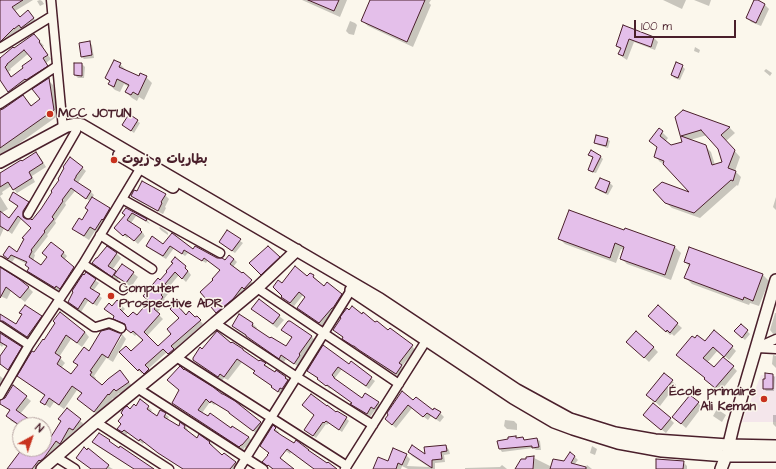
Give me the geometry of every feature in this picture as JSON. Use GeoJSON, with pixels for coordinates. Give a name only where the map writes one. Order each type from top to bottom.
{"type":"FeatureCollection","features":[{"type":"Feature","properties":{"kind":"main road"},"geometry":{"type":"LineString","coordinates":[[0,162],[63,128],[72,125],[82,125],[142,164],[294,253],[380,299],[429,336]]}},
{"type":"Feature","properties":{"kind":"main road"},"geometry":{"type":"LineString","coordinates":[[63,128],[84,134],[142,164]]}},
{"type":"Feature","properties":{"kind":"main road"},"geometry":{"type":"LineString","coordinates":[[42,469],[257,288],[294,253]]}},
{"type":"Feature","properties":{"kind":"main road"},"geometry":{"type":"LineString","coordinates":[[294,253],[351,290],[517,390],[570,419],[615,433],[655,440],[776,456]]}},
{"type":"Feature","properties":{"kind":"main road"},"geometry":{"type":"LineString","coordinates":[[721,469],[775,286]]}},
{"type":"Feature","properties":{"kind":"main road"},"geometry":{"type":"LineString","coordinates":[[727,450],[776,446]]}},
{"type":"Feature","properties":{"kind":"street"},"geometry":{"type":"LineString","coordinates":[[51,0],[63,128]]}},
{"type":"Feature","properties":{"kind":"street"},"geometry":{"type":"LineString","coordinates":[[0,48],[52,16]]}},
{"type":"Feature","properties":{"kind":"street"},"geometry":{"type":"LineString","coordinates":[[0,104],[57,66]]}},
{"type":"Feature","properties":{"kind":"street"},"geometry":{"type":"LineString","coordinates":[[28,214],[76,131]]}},
{"type":"Feature","properties":{"kind":"street"},"geometry":{"type":"LineString","coordinates":[[0,395],[29,345],[84,264],[142,164]]}},
{"type":"Feature","properties":{"kind":"street"},"geometry":{"type":"LineString","coordinates":[[122,199],[220,253]]}},
{"type":"Feature","properties":{"kind":"street"},"geometry":{"type":"LineString","coordinates":[[100,235],[152,269]]}},
{"type":"Feature","properties":{"kind":"street"},"geometry":{"type":"LineString","coordinates":[[0,261],[59,300],[94,327],[108,323],[121,328]]}},
{"type":"Feature","properties":{"kind":"street"},"geometry":{"type":"LineString","coordinates":[[84,264],[123,290]]}},
{"type":"Feature","properties":{"kind":"street"},"geometry":{"type":"LineString","coordinates":[[257,288],[399,384]]}},
{"type":"Feature","properties":{"kind":"street"},"geometry":{"type":"LineString","coordinates":[[239,469],[351,290]]}},
{"type":"Feature","properties":{"kind":"street"},"geometry":{"type":"LineString","coordinates":[[215,323],[373,425]]}},
{"type":"Feature","properties":{"kind":"street"},"geometry":{"type":"LineString","coordinates":[[0,326],[29,345]]}},
{"type":"Feature","properties":{"kind":"street"},"geometry":{"type":"LineString","coordinates":[[176,357],[272,417],[346,467],[429,336]]}},
{"type":"Feature","properties":{"kind":"street"},"geometry":{"type":"LineString","coordinates":[[756,348],[776,339]]}},
{"type":"Feature","properties":{"kind":"street"},"geometry":{"type":"LineString","coordinates":[[756,348],[776,349]]}},
{"type":"Feature","properties":{"kind":"street"},"geometry":{"type":"LineString","coordinates":[[137,388],[263,469]]}},
{"type":"Feature","properties":{"kind":"street"},"geometry":{"type":"LineString","coordinates":[[96,422],[170,469]]}},
{"type":"Feature","properties":{"kind":"street"},"geometry":{"type":"LineString","coordinates":[[56,458],[75,469]]}},
{"type":"Feature","properties":{"kind":"shaded area","name":"École primaire Ali Keman"},"geometry":{"type":"Polygon","coordinates":[[[761,375],[776,376],[776,422],[742,422],[761,375]]]}},
{"type":"Feature","properties":{"kind":"building"},"geometry":{"type":"Polygon","coordinates":[[[0,0],[23,0],[12,7],[20,17],[28,10],[34,18],[21,28],[19,25],[14,28],[0,42],[0,0]]]}},
{"type":"Feature","properties":{"kind":"building"},"geometry":{"type":"Polygon","coordinates":[[[308,0],[339,0],[334,11],[308,0]]]}},
{"type":"Feature","properties":{"kind":"building"},"geometry":{"type":"Polygon","coordinates":[[[370,0],[425,0],[407,42],[361,21],[370,0]]]}},
{"type":"Feature","properties":{"kind":"building"},"geometry":{"type":"Polygon","coordinates":[[[754,0],[758,0],[765,4],[756,23],[746,18],[754,0]]]}},
{"type":"Feature","properties":{"kind":"building"},"geometry":{"type":"Polygon","coordinates":[[[623,25],[654,37],[651,47],[629,39],[623,56],[618,54],[621,48],[616,46],[623,25]]]}},
{"type":"Feature","properties":{"kind":"building"},"geometry":{"type":"Polygon","coordinates":[[[34,34],[48,55],[43,58],[48,66],[26,80],[25,79],[8,92],[0,80],[0,58],[13,47],[14,48],[34,34]],[[24,50],[5,67],[11,77],[32,59],[24,50]]]}},
{"type":"Feature","properties":{"kind":"building"},"geometry":{"type":"Polygon","coordinates":[[[90,41],[92,55],[81,57],[79,43],[90,41]]]}},
{"type":"Feature","properties":{"kind":"building"},"geometry":{"type":"Polygon","coordinates":[[[114,60],[121,63],[119,67],[139,76],[140,73],[147,76],[138,95],[133,92],[131,95],[125,92],[129,85],[117,79],[114,87],[108,84],[110,81],[105,78],[114,60]]]}},
{"type":"Feature","properties":{"kind":"building"},"geometry":{"type":"Polygon","coordinates":[[[676,62],[683,65],[678,78],[671,75],[676,62]]]}},
{"type":"Feature","properties":{"kind":"building"},"geometry":{"type":"Polygon","coordinates":[[[74,63],[82,63],[82,76],[74,75],[74,63]]]}},
{"type":"Feature","properties":{"kind":"building"},"geometry":{"type":"Polygon","coordinates":[[[49,78],[54,110],[0,148],[0,110],[23,95],[31,106],[40,99],[32,89],[49,78]]]}},
{"type":"Feature","properties":{"kind":"building"},"geometry":{"type":"Polygon","coordinates":[[[683,110],[730,127],[721,135],[735,150],[728,168],[736,171],[733,181],[731,180],[694,213],[665,203],[653,190],[662,182],[689,192],[663,164],[664,161],[654,157],[657,147],[649,141],[659,128],[663,131],[660,136],[671,145],[682,142],[675,117],[683,110]],[[701,130],[681,136],[706,145],[712,165],[722,162],[718,149],[701,130]]]}},
{"type":"Feature","properties":{"kind":"building"},"geometry":{"type":"Polygon","coordinates":[[[129,114],[138,120],[131,131],[122,125],[129,114]]]}},
{"type":"Feature","properties":{"kind":"building"},"geometry":{"type":"Polygon","coordinates":[[[596,135],[608,138],[606,146],[594,143],[596,135]]]}},
{"type":"Feature","properties":{"kind":"building"},"geometry":{"type":"Polygon","coordinates":[[[591,150],[601,156],[593,172],[588,170],[593,157],[588,155],[591,150]]]}},
{"type":"Feature","properties":{"kind":"building"},"geometry":{"type":"Polygon","coordinates":[[[36,152],[43,163],[29,172],[32,178],[13,190],[8,182],[0,187],[0,173],[36,152]]]}},
{"type":"Feature","properties":{"kind":"building"},"geometry":{"type":"Polygon","coordinates":[[[70,157],[83,167],[74,180],[91,191],[86,199],[71,188],[52,217],[54,219],[31,250],[32,251],[29,257],[41,265],[47,257],[42,253],[51,242],[64,252],[61,256],[74,267],[60,289],[56,286],[55,288],[27,271],[29,268],[25,265],[27,262],[11,255],[8,259],[3,255],[9,246],[17,252],[24,239],[22,238],[31,228],[18,216],[8,231],[0,226],[0,211],[9,218],[18,206],[9,200],[13,192],[29,202],[23,211],[23,217],[32,220],[52,192],[51,191],[59,180],[58,179],[64,168],[63,167],[70,157]]]}},
{"type":"Feature","properties":{"kind":"building"},"geometry":{"type":"Polygon","coordinates":[[[600,178],[610,182],[606,193],[595,188],[600,178]]]}},
{"type":"Feature","properties":{"kind":"building"},"geometry":{"type":"Polygon","coordinates":[[[142,181],[166,194],[158,211],[131,196],[134,190],[137,191],[142,181]]]}},
{"type":"Feature","properties":{"kind":"building"},"geometry":{"type":"Polygon","coordinates":[[[92,197],[110,208],[95,230],[90,227],[84,236],[72,229],[79,218],[82,220],[88,210],[85,208],[92,197]]]}},
{"type":"Feature","properties":{"kind":"building"},"geometry":{"type":"Polygon","coordinates":[[[126,208],[147,219],[146,221],[132,213],[127,220],[141,229],[140,230],[142,232],[134,241],[125,234],[123,236],[114,228],[125,215],[122,213],[126,208]]]}},
{"type":"Feature","properties":{"kind":"building"},"geometry":{"type":"Polygon","coordinates":[[[569,210],[624,230],[625,228],[675,246],[665,275],[620,259],[624,247],[615,243],[610,258],[558,239],[569,210]]]}},
{"type":"Feature","properties":{"kind":"building"},"geometry":{"type":"Polygon","coordinates":[[[227,230],[241,239],[232,251],[219,242],[227,230]]]}},
{"type":"Feature","properties":{"kind":"building"},"geometry":{"type":"Polygon","coordinates":[[[172,233],[193,249],[195,246],[217,258],[222,258],[225,260],[229,255],[234,259],[230,264],[252,280],[244,289],[242,287],[233,299],[216,313],[200,292],[213,280],[212,279],[220,270],[204,258],[202,261],[184,250],[182,254],[170,246],[163,256],[146,246],[152,236],[163,244],[172,233]]]}},
{"type":"Feature","properties":{"kind":"building"},"geometry":{"type":"Polygon","coordinates":[[[107,246],[117,253],[108,266],[116,271],[112,277],[92,263],[107,246]]]}},
{"type":"Feature","properties":{"kind":"building"},"geometry":{"type":"Polygon","coordinates":[[[268,246],[280,257],[261,275],[249,263],[268,246]]]}},
{"type":"Feature","properties":{"kind":"building"},"geometry":{"type":"Polygon","coordinates":[[[689,247],[763,274],[753,301],[744,297],[743,300],[684,278],[690,264],[684,262],[689,247]]]}},
{"type":"Feature","properties":{"kind":"building"},"geometry":{"type":"Polygon","coordinates":[[[175,257],[186,266],[185,268],[188,271],[182,279],[175,272],[165,284],[168,286],[161,295],[163,297],[154,309],[160,314],[144,332],[158,346],[171,334],[167,329],[179,318],[170,309],[175,303],[186,315],[189,311],[201,320],[171,346],[174,349],[168,354],[163,349],[145,365],[149,369],[144,374],[139,369],[138,371],[119,352],[126,346],[131,351],[143,340],[133,331],[131,333],[126,329],[125,324],[113,319],[114,316],[104,309],[109,303],[112,306],[117,300],[122,304],[119,308],[128,317],[133,312],[137,315],[149,301],[143,296],[158,278],[160,280],[167,272],[166,271],[173,263],[171,262],[175,257]]]}},
{"type":"Feature","properties":{"kind":"building"},"geometry":{"type":"Polygon","coordinates":[[[122,264],[134,272],[126,283],[114,275],[122,264]]]}},
{"type":"Feature","properties":{"kind":"building"},"geometry":{"type":"Polygon","coordinates":[[[295,266],[307,276],[310,273],[314,275],[313,277],[324,286],[327,282],[342,294],[333,308],[319,323],[297,308],[305,297],[299,292],[290,303],[281,297],[282,296],[273,287],[278,280],[282,283],[295,266]]]}},
{"type":"Feature","properties":{"kind":"building"},"geometry":{"type":"Polygon","coordinates":[[[0,267],[29,287],[20,298],[6,287],[0,298],[0,267]]]}},
{"type":"Feature","properties":{"kind":"building"},"geometry":{"type":"Polygon","coordinates":[[[86,272],[96,279],[90,288],[100,294],[93,304],[85,298],[78,309],[68,302],[73,292],[72,291],[83,274],[84,275],[86,272]]]}},
{"type":"Feature","properties":{"kind":"building"},"geometry":{"type":"Polygon","coordinates":[[[259,299],[280,315],[273,324],[251,309],[259,299]]]}},
{"type":"Feature","properties":{"kind":"building"},"geometry":{"type":"Polygon","coordinates":[[[25,305],[42,316],[27,337],[3,321],[0,321],[0,314],[16,324],[22,314],[19,313],[25,305]]]}},
{"type":"Feature","properties":{"kind":"building"},"geometry":{"type":"Polygon","coordinates":[[[658,305],[678,323],[670,333],[667,330],[666,332],[648,316],[658,305]]]}},
{"type":"Feature","properties":{"kind":"building"},"geometry":{"type":"Polygon","coordinates":[[[352,306],[362,314],[363,312],[375,322],[377,321],[388,330],[390,328],[413,345],[399,363],[402,365],[396,374],[342,339],[343,337],[333,330],[347,308],[349,310],[352,306]]]}},
{"type":"Feature","properties":{"kind":"building"},"geometry":{"type":"Polygon","coordinates":[[[60,312],[85,332],[77,343],[66,335],[55,353],[61,357],[57,364],[71,374],[78,365],[73,362],[84,347],[89,351],[101,331],[109,329],[122,333],[108,358],[102,354],[90,371],[92,372],[90,375],[102,385],[120,370],[129,382],[116,391],[114,389],[109,395],[108,394],[94,412],[77,399],[82,393],[72,386],[59,405],[49,398],[45,405],[40,402],[45,395],[17,376],[32,351],[34,352],[43,339],[44,340],[55,323],[53,321],[60,312]]]}},
{"type":"Feature","properties":{"kind":"building"},"geometry":{"type":"Polygon","coordinates":[[[239,314],[253,323],[252,326],[270,338],[271,337],[286,346],[292,337],[281,330],[288,321],[312,336],[299,354],[300,355],[294,364],[281,355],[279,359],[232,326],[239,314]]]}},
{"type":"Feature","properties":{"kind":"building"},"geometry":{"type":"Polygon","coordinates":[[[741,324],[748,330],[742,338],[734,331],[741,324]]]}},
{"type":"Feature","properties":{"kind":"building"},"geometry":{"type":"Polygon","coordinates":[[[714,330],[733,346],[724,357],[713,347],[703,358],[714,367],[723,357],[734,366],[715,388],[676,355],[692,336],[695,338],[697,335],[705,341],[714,330]]]}},
{"type":"Feature","properties":{"kind":"building"},"geometry":{"type":"Polygon","coordinates":[[[217,331],[231,343],[232,342],[243,349],[259,361],[260,360],[266,363],[264,365],[275,372],[276,370],[286,377],[285,378],[288,380],[282,389],[280,388],[278,392],[253,373],[255,371],[237,359],[224,377],[220,374],[218,377],[193,360],[200,347],[202,349],[217,331]]]}},
{"type":"Feature","properties":{"kind":"building"},"geometry":{"type":"Polygon","coordinates":[[[636,331],[654,347],[644,358],[626,342],[636,331]]]}},
{"type":"Feature","properties":{"kind":"building"},"geometry":{"type":"Polygon","coordinates":[[[0,333],[22,347],[8,370],[0,364],[0,356],[7,346],[0,342],[0,333]]]}},
{"type":"Feature","properties":{"kind":"building"},"geometry":{"type":"Polygon","coordinates":[[[323,345],[349,364],[351,361],[372,377],[366,386],[338,367],[332,375],[362,398],[365,393],[379,402],[374,409],[371,407],[367,414],[350,404],[352,403],[327,385],[326,386],[317,379],[318,378],[307,371],[323,345]]]}},
{"type":"Feature","properties":{"kind":"building"},"geometry":{"type":"Polygon","coordinates":[[[180,366],[184,370],[235,401],[261,422],[253,431],[229,412],[211,401],[210,403],[206,399],[198,410],[208,416],[210,413],[231,428],[232,426],[249,437],[242,445],[239,447],[172,403],[179,390],[167,380],[180,366]]]}},
{"type":"Feature","properties":{"kind":"building"},"geometry":{"type":"Polygon","coordinates":[[[664,373],[673,380],[655,402],[646,395],[664,373]]]}},
{"type":"Feature","properties":{"kind":"building"},"geometry":{"type":"Polygon","coordinates":[[[765,373],[773,374],[773,389],[763,389],[763,379],[765,379],[765,373]]]}},
{"type":"Feature","properties":{"kind":"building"},"geometry":{"type":"Polygon","coordinates":[[[13,385],[27,396],[16,410],[26,417],[12,417],[12,420],[6,416],[10,410],[0,404],[0,400],[5,398],[13,385]]]}},
{"type":"Feature","properties":{"kind":"building"},"geometry":{"type":"Polygon","coordinates":[[[402,391],[413,400],[416,397],[433,410],[434,408],[441,412],[436,419],[427,413],[423,417],[408,405],[392,425],[385,419],[388,415],[387,413],[402,391]]]}},
{"type":"Feature","properties":{"kind":"building"},"geometry":{"type":"Polygon","coordinates":[[[311,394],[336,412],[337,411],[347,417],[339,430],[326,421],[324,423],[323,422],[313,436],[304,430],[314,415],[302,405],[311,394]]]}},
{"type":"Feature","properties":{"kind":"building"},"geometry":{"type":"Polygon","coordinates":[[[690,395],[699,402],[681,424],[672,417],[690,395]]]}},
{"type":"Feature","properties":{"kind":"building"},"geometry":{"type":"Polygon","coordinates":[[[140,399],[149,406],[147,409],[157,416],[160,410],[166,413],[164,417],[179,426],[180,422],[185,426],[184,428],[197,438],[199,434],[210,442],[209,443],[222,455],[224,453],[236,462],[230,469],[183,469],[140,439],[139,441],[124,430],[122,432],[117,429],[121,424],[118,421],[123,415],[121,413],[124,408],[127,406],[130,409],[134,404],[136,406],[140,399]]]}},
{"type":"Feature","properties":{"kind":"building"},"geometry":{"type":"Polygon","coordinates":[[[653,403],[671,418],[661,430],[643,415],[653,403]]]}},
{"type":"Feature","properties":{"kind":"building"},"geometry":{"type":"Polygon","coordinates":[[[67,408],[81,419],[73,430],[69,428],[60,444],[56,441],[52,447],[52,435],[61,421],[58,419],[67,408]]]}},
{"type":"Feature","properties":{"kind":"building"},"geometry":{"type":"Polygon","coordinates":[[[273,425],[276,428],[274,430],[281,435],[294,443],[296,440],[308,450],[337,469],[314,469],[287,449],[280,458],[294,469],[273,469],[268,465],[267,466],[262,462],[269,453],[260,446],[273,425]]]}},
{"type":"Feature","properties":{"kind":"building"},"geometry":{"type":"Polygon","coordinates":[[[99,433],[119,448],[120,446],[154,469],[134,469],[92,442],[99,433]]]}},
{"type":"Feature","properties":{"kind":"building"},"geometry":{"type":"Polygon","coordinates":[[[516,436],[516,438],[523,437],[524,440],[537,438],[539,447],[532,448],[532,446],[499,449],[497,441],[516,436]]]}},
{"type":"Feature","properties":{"kind":"building"},"geometry":{"type":"Polygon","coordinates":[[[412,445],[425,454],[424,447],[446,445],[447,451],[441,452],[442,459],[432,460],[432,468],[408,452],[412,445]]]}},
{"type":"Feature","properties":{"kind":"building"},"geometry":{"type":"Polygon","coordinates":[[[84,447],[87,450],[88,448],[109,465],[106,469],[91,469],[76,458],[84,447]]]}},
{"type":"Feature","properties":{"kind":"building"},"geometry":{"type":"Polygon","coordinates":[[[393,448],[407,454],[402,465],[398,463],[396,469],[373,469],[378,457],[388,461],[393,448]]]}},
{"type":"Feature","properties":{"kind":"building"},"geometry":{"type":"Polygon","coordinates":[[[570,452],[575,456],[571,463],[586,467],[586,469],[550,469],[553,459],[564,461],[570,452]]]}},
{"type":"Feature","properties":{"kind":"building"},"geometry":{"type":"Polygon","coordinates":[[[534,456],[533,469],[515,469],[521,459],[534,456]]]}},
{"type":"Feature","properties":{"kind":"building"},"geometry":{"type":"Polygon","coordinates":[[[16,457],[45,457],[40,461],[39,460],[32,469],[7,469],[16,457]]]}},
{"type":"Feature","properties":{"kind":"building"},"geometry":{"type":"Polygon","coordinates":[[[656,459],[684,461],[683,469],[656,469],[656,459]]]}},
{"type":"Feature","properties":{"kind":"place","name":"MCC JOTUN"},"geometry":{"type":"Point","coordinates":[50,114]}},
{"type":"Feature","properties":{"kind":"place","name":"بطاريات و زيوت"},"geometry":{"type":"Point","coordinates":[114,160]}},
{"type":"Feature","properties":{"kind":"place","name":"Computer Prospective ADR"},"geometry":{"type":"Point","coordinates":[111,296]}},
{"type":"Feature","properties":{"kind":"place","name":"École primaire Ali Keman"},"geometry":{"type":"Point","coordinates":[764,399]}}]}
